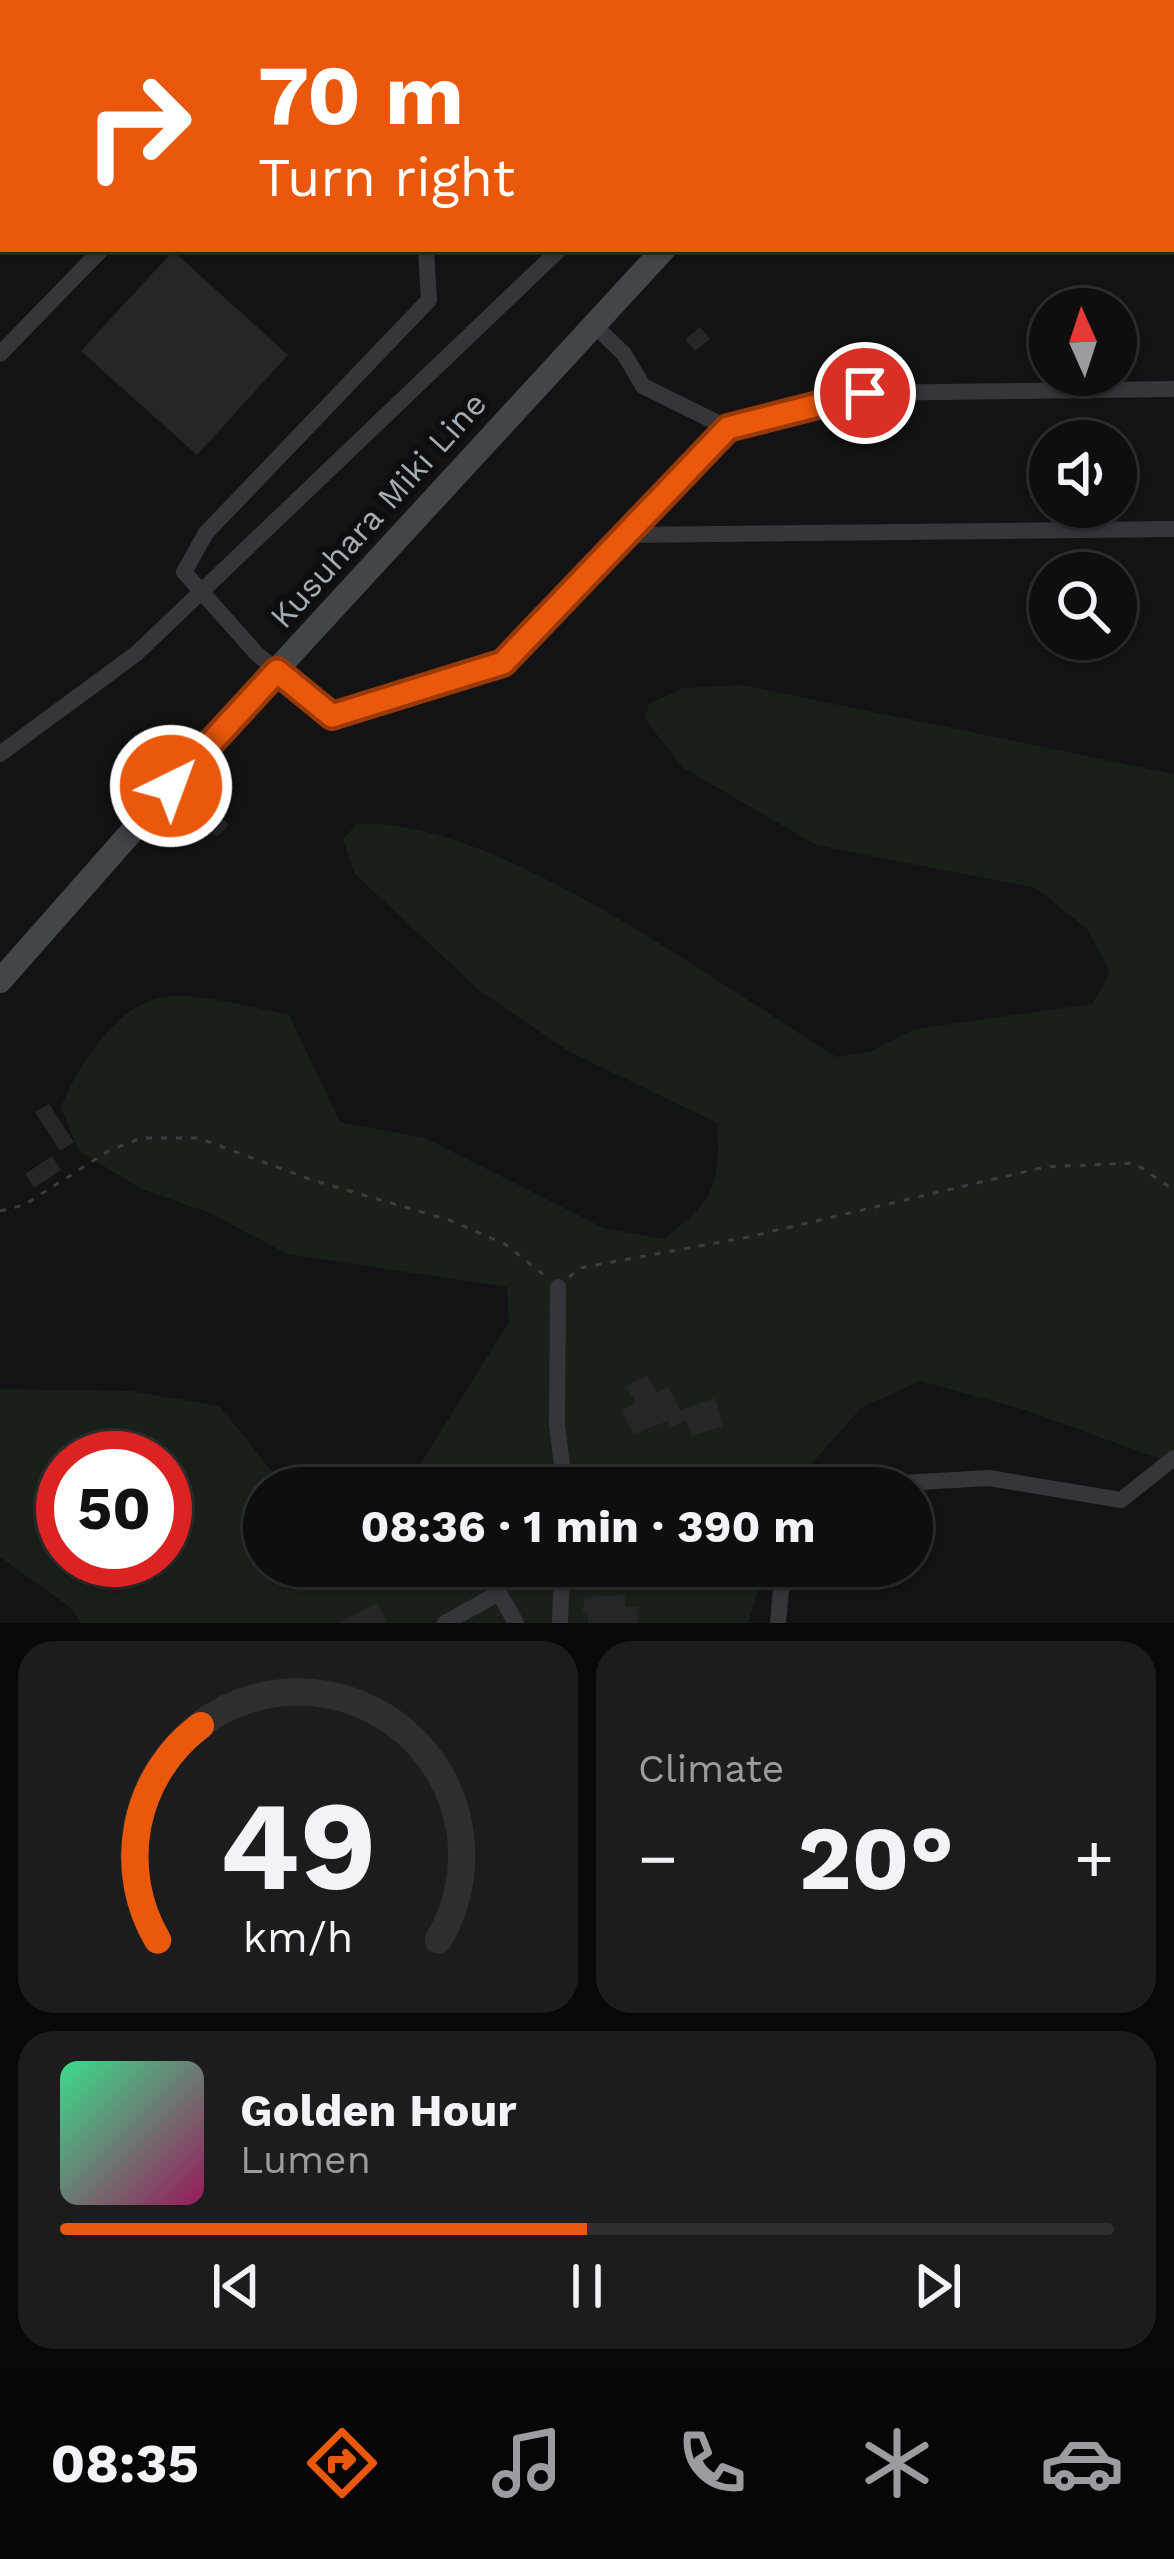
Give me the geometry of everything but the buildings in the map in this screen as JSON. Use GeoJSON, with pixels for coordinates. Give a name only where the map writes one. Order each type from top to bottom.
{"type":"FeatureCollection","features":[{"type":"Feature","properties":{"kind":"main road","name":"Kusuhara Miki Line"},"geometry":{"type":"LineString","coordinates":[[0,981],[661,252]]}},
{"type":"Feature","properties":{"kind":"street"},"geometry":{"type":"LineString","coordinates":[[0,353],[99,252]]}},
{"type":"Feature","properties":{"kind":"street"},"geometry":{"type":"LineString","coordinates":[[426,252],[429,300],[206,533],[184,572],[277,671],[332,716],[503,663],[728,428],[865,393],[1174,389]]}},
{"type":"Feature","properties":{"kind":"street"},"geometry":{"type":"LineString","coordinates":[[0,754],[137,653],[557,252]]}},
{"type":"Feature","properties":{"kind":"street"},"geometry":{"type":"LineString","coordinates":[[593,324],[623,354],[644,386],[728,428]]}},
{"type":"Feature","properties":{"kind":"street"},"geometry":{"type":"LineString","coordinates":[[625,535],[1174,530]]}},
{"type":"Feature","properties":{"kind":"street"},"geometry":{"type":"LineString","coordinates":[[559,1287],[557,1425],[563,1467]]}},
{"type":"Feature","properties":{"kind":"street"},"geometry":{"type":"LineString","coordinates":[[933,1481],[988,1478],[1121,1500],[1174,1458]]}},
{"type":"Feature","properties":{"kind":"street"},"geometry":{"type":"LineString","coordinates":[[560,1623],[561,1587]]}},
{"type":"Feature","properties":{"kind":"street"},"geometry":{"type":"LineString","coordinates":[[778,1623],[781,1587]]}},
{"type":"Feature","properties":{"kind":"street"},"geometry":{"type":"LineString","coordinates":[[446,1623],[500,1593],[516,1623]]}},
{"type":"Feature","properties":{"kind":"path"},"geometry":{"type":"LineString","coordinates":[[0,1211],[24,1205],[110,1150],[142,1138],[198,1138],[311,1180],[449,1220],[505,1244],[559,1287],[580,1268],[748,1237],[1045,1167],[1134,1163],[1174,1190]]}},
{"type":"Feature","properties":{"kind":"shaded area"},"geometry":{"type":"Polygon","coordinates":[[[743,685],[1174,774],[1174,1464],[1025,1410],[920,1381],[861,1408],[809,1467],[418,1467],[509,1322],[507,1287],[287,1254],[210,1213],[141,1189],[78,1150],[61,1107],[87,1058],[112,1027],[143,1004],[188,996],[289,1015],[340,1122],[425,1138],[604,1228],[664,1239],[704,1202],[715,1177],[717,1123],[568,1051],[480,991],[355,874],[343,839],[357,824],[413,829],[474,847],[539,875],[669,950],[837,1057],[871,1051],[915,1029],[1092,1004],[1110,973],[1088,930],[1036,888],[816,845],[682,767],[645,719],[649,704],[683,688],[743,685]]]}},
{"type":"Feature","properties":{"kind":"shaded area"},"geometry":{"type":"Polygon","coordinates":[[[0,1389],[130,1391],[220,1406],[268,1467],[243,1467],[243,1587],[759,1587],[748,1623],[81,1623],[71,1608],[42,1587],[192,1587],[192,1431],[36,1431],[36,1583],[0,1557],[0,1389]]]}},
{"type":"Feature","properties":{"kind":"route"},"geometry":{"type":"LineString","coordinates":[[171,786],[277,671],[332,716],[503,663],[728,428],[865,393]]}}]}
